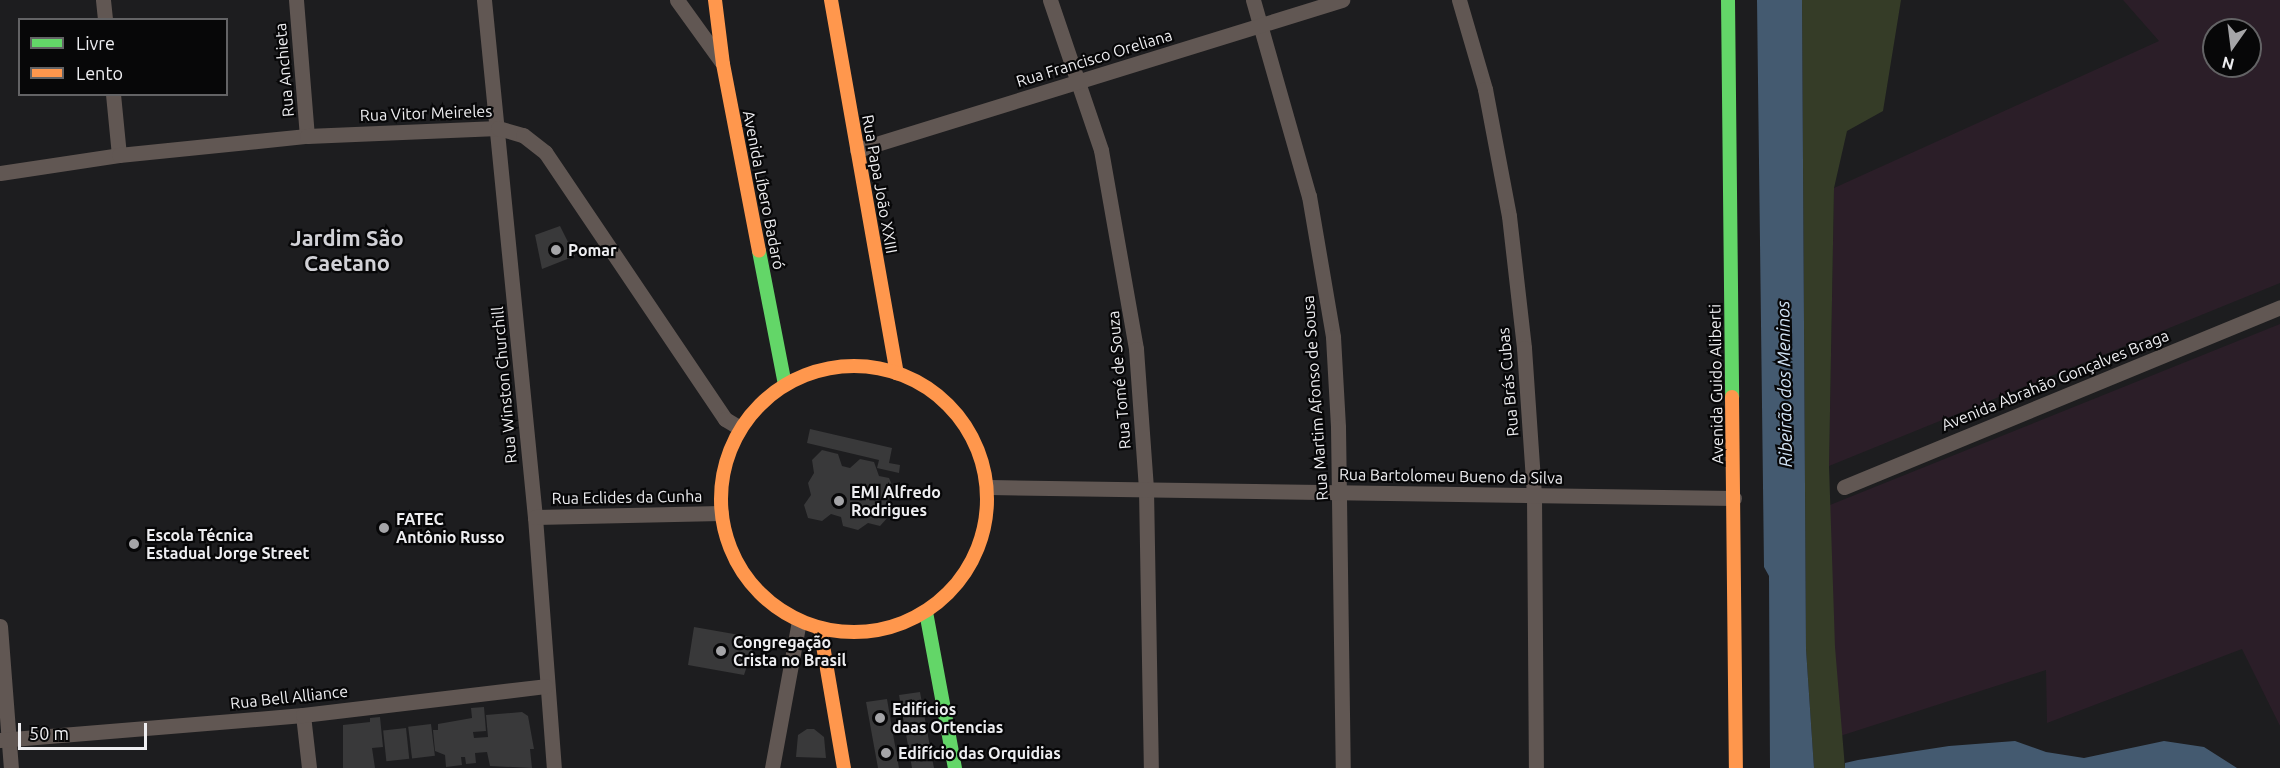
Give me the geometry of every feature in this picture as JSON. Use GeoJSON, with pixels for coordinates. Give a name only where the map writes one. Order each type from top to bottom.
{"type":"FeatureCollection","features":[{"type":"Feature","properties":{"kind":"street"},"geometry":{"type":"LineString","coordinates":[[103,0],[105,18]]}},
{"type":"Feature","properties":{"kind":"street","name":"Rua Anchieta"},"geometry":{"type":"LineString","coordinates":[[296,0],[307,136]]}},
{"type":"Feature","properties":{"kind":"street","name":"Rua Winston Churchill"},"geometry":{"type":"LineString","coordinates":[[484,0],[534,517],[545,686],[554,768]]}},
{"type":"Feature","properties":{"kind":"street"},"geometry":{"type":"LineString","coordinates":[[677,0],[723,64]]}},
{"type":"Feature","properties":{"kind":"street","name":"Avenida Líbero Badaró"},"geometry":{"type":"LineString","coordinates":[[715,0],[723,64],[785,385]]}},
{"type":"Feature","properties":{"kind":"street","name":"Rua Papa João XXIII"},"geometry":{"type":"LineString","coordinates":[[831,0],[897,373]]}},
{"type":"Feature","properties":{"kind":"street","name":"Rua Tomé de Souza"},"geometry":{"type":"LineString","coordinates":[[1050,0],[1080,81],[1101,150],[1128,289],[1136,349],[1146,489],[1152,768]]}},
{"type":"Feature","properties":{"kind":"street","name":"Rua Martim Afonso de Sousa"},"geometry":{"type":"LineString","coordinates":[[1253,0],[1263,24],[1309,196],[1333,337],[1340,492],[1343,768]]}},
{"type":"Feature","properties":{"kind":"street","name":"Rua Francisco Oreliana"},"geometry":{"type":"LineString","coordinates":[[857,150],[1342,0]]}},
{"type":"Feature","properties":{"kind":"street","name":"Rua Brás Cubas"},"geometry":{"type":"LineString","coordinates":[[1459,0],[1485,89],[1509,216],[1524,348],[1534,495],[1536,768]]}},
{"type":"Feature","properties":{"kind":"street","name":"Avenida Guido Aliberti"},"geometry":{"type":"LineString","coordinates":[[1728,0],[1736,768]]}},
{"type":"Feature","properties":{"kind":"street"},"geometry":{"type":"LineString","coordinates":[[113,96],[119,155]]}},
{"type":"Feature","properties":{"kind":"street","name":"Rua Vitor Meireles"},"geometry":{"type":"LineString","coordinates":[[0,173],[119,155],[307,136],[498,128],[523,135],[545,152],[725,419],[740,428]]}},
{"type":"Feature","properties":{"kind":"street","name":"Avenida Abrahão Gonçalves Braga"},"geometry":{"type":"LineString","coordinates":[[1844,487],[2280,307]]}},
{"type":"Feature","properties":{"kind":"street"},"geometry":{"type":"LineString","coordinates":[[845,365],[897,373],[916,380],[946,401],[970,430],[984,464],[988,488],[985,534],[972,565],[952,591],[926,612],[893,627],[856,633],[820,628],[799,621],[761,594],[738,566],[721,513],[723,468],[740,428],[757,406],[785,385],[809,372],[845,365]]}},
{"type":"Feature","properties":{"kind":"street","name":"Rua Bartolomeu Bueno da Silva"},"geometry":{"type":"LineString","coordinates":[[988,488],[1734,498]]}},
{"type":"Feature","properties":{"kind":"street","name":"Rua Eclides da Cunha"},"geometry":{"type":"LineString","coordinates":[[534,517],[721,513]]}},
{"type":"Feature","properties":{"kind":"street"},"geometry":{"type":"LineString","coordinates":[[926,612],[955,768]]}},
{"type":"Feature","properties":{"kind":"street"},"geometry":{"type":"LineString","coordinates":[[772,768],[799,621]]}},
{"type":"Feature","properties":{"kind":"street"},"geometry":{"type":"LineString","coordinates":[[0,626],[4,739],[11,768]]}},
{"type":"Feature","properties":{"kind":"street"},"geometry":{"type":"LineString","coordinates":[[820,628],[844,768]]}},
{"type":"Feature","properties":{"kind":"street","name":"Rua Bell Alliance"},"geometry":{"type":"LineString","coordinates":[[4,739],[303,716],[545,686]]}},
{"type":"Feature","properties":{"kind":"street"},"geometry":{"type":"LineString","coordinates":[[303,716],[309,768]]}},
{"type":"Feature","properties":{"kind":"shaded area"},"geometry":{"type":"Polygon","coordinates":[[[2123,0],[2280,0],[2280,283],[1829,466],[1834,188],[2159,41],[2123,0]]]}},
{"type":"Feature","properties":{"kind":"shaded area"},"geometry":{"type":"Polygon","coordinates":[[[2280,324],[2280,726],[2242,649],[2047,723],[2046,670],[1837,737],[1820,509],[2280,324]]]}},
{"type":"Feature","properties":{"kind":"green space"},"geometry":{"type":"Polygon","coordinates":[[[1802,0],[1901,0],[1883,111],[1847,131],[1834,188],[1829,466],[1835,647],[1845,768],[1814,768],[1806,649],[1802,0]]]}},
{"type":"Feature","properties":{"kind":"water","name":"Ribeirão dos Meninos"},"geometry":{"type":"Polygon","coordinates":[[[1757,0],[1802,0],[1806,649],[1814,768],[1770,768],[1769,576],[1764,567],[1757,0]]]}},
{"type":"Feature","properties":{"kind":"water"},"geometry":{"type":"Polygon","coordinates":[[[2015,741],[2046,752],[2084,758],[2164,741],[2204,747],[2237,768],[1845,768],[1845,763],[1858,760],[1949,746],[2015,741]]]}},
{"type":"Feature","properties":{"kind":"building","name":"Pomar"},"geometry":{"type":"Polygon","coordinates":[[[560,226],[575,256],[542,269],[535,235],[560,226]]]}},
{"type":"Feature","properties":{"kind":"building"},"geometry":{"type":"Polygon","coordinates":[[[810,429],[892,448],[889,463],[900,465],[899,473],[877,468],[879,460],[807,443],[810,429]]]}},
{"type":"Feature","properties":{"kind":"building"},"geometry":{"type":"Polygon","coordinates":[[[822,450],[838,454],[842,466],[850,468],[860,459],[874,462],[879,476],[889,478],[895,492],[886,502],[889,516],[880,526],[868,523],[858,530],[843,526],[841,517],[831,514],[822,521],[808,518],[804,505],[811,495],[808,483],[814,473],[812,460],[822,450]]]}},
{"type":"Feature","properties":{"kind":"building","name":"Congregação Crista no Brasil"},"geometry":{"type":"Polygon","coordinates":[[[694,627],[751,637],[751,648],[755,654],[753,666],[747,666],[744,675],[688,665],[694,627]]]}},
{"type":"Feature","properties":{"kind":"building"},"geometry":{"type":"Polygon","coordinates":[[[920,692],[934,768],[912,768],[899,695],[920,692]]]}},
{"type":"Feature","properties":{"kind":"building"},"geometry":{"type":"Polygon","coordinates":[[[887,699],[899,768],[878,768],[866,702],[887,699]]]}},
{"type":"Feature","properties":{"kind":"building"},"geometry":{"type":"Polygon","coordinates":[[[484,707],[486,731],[473,732],[474,738],[488,737],[486,715],[522,712],[528,716],[534,749],[530,749],[532,768],[490,766],[487,752],[475,753],[476,763],[466,764],[465,757],[461,757],[462,765],[446,767],[445,755],[435,751],[433,730],[438,730],[438,724],[472,718],[471,708],[484,707]]]}},
{"type":"Feature","properties":{"kind":"building"},"geometry":{"type":"Polygon","coordinates":[[[380,717],[383,747],[372,748],[375,768],[343,768],[343,725],[370,722],[370,718],[380,717]]]}},
{"type":"Feature","properties":{"kind":"building"},"geometry":{"type":"Polygon","coordinates":[[[431,724],[435,756],[412,759],[408,727],[431,724]]]}},
{"type":"Feature","properties":{"kind":"building"},"geometry":{"type":"Polygon","coordinates":[[[406,728],[409,759],[386,761],[383,730],[406,728]]]}},
{"type":"Feature","properties":{"kind":"building"},"geometry":{"type":"Polygon","coordinates":[[[807,729],[814,729],[824,737],[826,758],[796,757],[798,735],[807,729]]]}},
{"type":"Feature","properties":{"kind":"traffic: fast"},"geometry":{"type":"LineString","coordinates":[[1728,0],[1732,397]]}},
{"type":"Feature","properties":{"kind":"traffic: fast"},"geometry":{"type":"LineString","coordinates":[[759,251],[785,385]]}},
{"type":"Feature","properties":{"kind":"traffic: fast"},"geometry":{"type":"LineString","coordinates":[[926,612],[955,768]]}},
{"type":"Feature","properties":{"kind":"traffic: slow"},"geometry":{"type":"LineString","coordinates":[[715,0],[723,64],[759,251]]}},
{"type":"Feature","properties":{"kind":"traffic: slow"},"geometry":{"type":"LineString","coordinates":[[831,0],[897,373]]}},
{"type":"Feature","properties":{"kind":"traffic: slow"},"geometry":{"type":"LineString","coordinates":[[841,366],[867,366],[893,371],[917,381],[939,396],[957,414],[972,436],[982,460],[987,499],[982,538],[972,562],[957,584],[939,602],[917,617],[893,627],[867,632],[841,632],[815,627],[791,617],[769,602],[751,584],[736,562],[726,538],[721,512],[721,486],[726,460],[736,436],[751,414],[769,396],[791,381],[815,371],[841,366]]}},
{"type":"Feature","properties":{"kind":"traffic: slow"},"geometry":{"type":"LineString","coordinates":[[1732,397],[1736,768]]}},
{"type":"Feature","properties":{"kind":"traffic: slow"},"geometry":{"type":"LineString","coordinates":[[820,628],[844,768]]}},
{"type":"Feature","properties":{"kind":"place","name":"Pomar"},"geometry":{"type":"Point","coordinates":[556,250]}},
{"type":"Feature","properties":{"kind":"place","name":"EMI Alfredo Rodrigues"},"geometry":{"type":"Point","coordinates":[839,501]}},
{"type":"Feature","properties":{"kind":"place","name":"FATEC Antônio Russo"},"geometry":{"type":"Point","coordinates":[384,528]}},
{"type":"Feature","properties":{"kind":"place","name":"Escola Técnica Estadual Jorge Street"},"geometry":{"type":"Point","coordinates":[134,544]}},
{"type":"Feature","properties":{"kind":"place","name":"Congregação Crista no Brasil"},"geometry":{"type":"Point","coordinates":[721,651]}},
{"type":"Feature","properties":{"kind":"place","name":"Edifícios daas Ortencias"},"geometry":{"type":"Point","coordinates":[880,718]}},
{"type":"Feature","properties":{"kind":"place","name":"Edifício das Orquidias"},"geometry":{"type":"Point","coordinates":[886,753]}},
{"type":"Feature","properties":{"kind":"district","name":"Jardim São Caetano"},"geometry":{"type":"Point","coordinates":[347,250]}}]}
